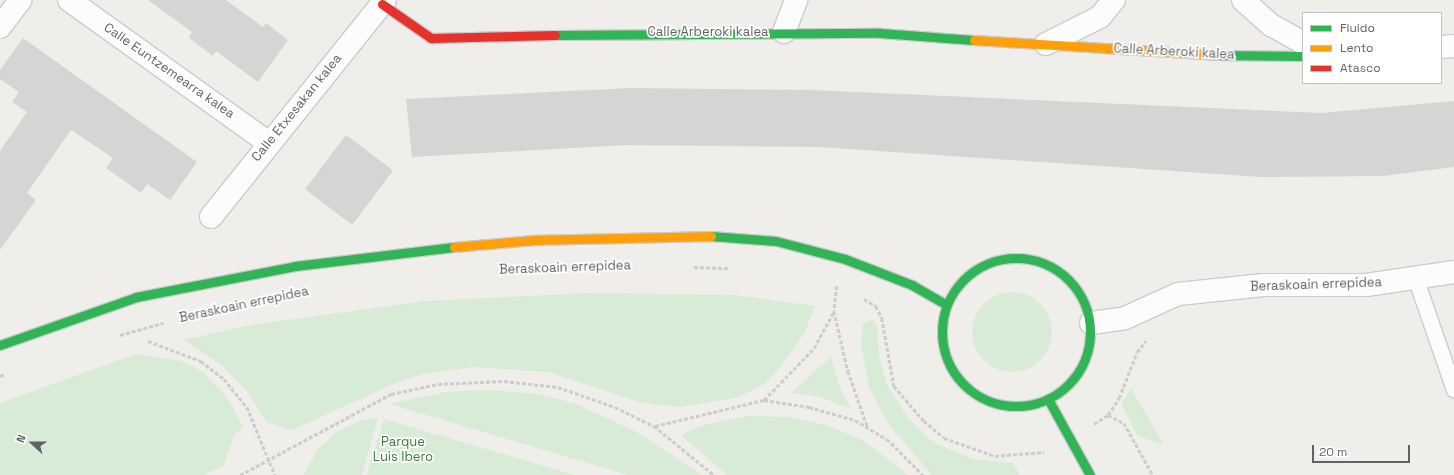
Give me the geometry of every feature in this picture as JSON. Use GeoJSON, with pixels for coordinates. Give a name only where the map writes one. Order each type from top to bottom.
{"type":"FeatureCollection","features":[{"type":"Feature","properties":{"kind":"street"},"geometry":{"type":"LineString","coordinates":[[0,27],[20,0]]}},
{"type":"Feature","properties":{"kind":"street","name":"Calle Euntzemearra kalea"},"geometry":{"type":"LineString","coordinates":[[69,0],[269,142]]}},
{"type":"Feature","properties":{"kind":"street"},"geometry":{"type":"LineString","coordinates":[[784,32],[796,0]]}},
{"type":"Feature","properties":{"kind":"street"},"geometry":{"type":"LineString","coordinates":[[1046,44],[1100,17],[1114,0]]}},
{"type":"Feature","properties":{"kind":"street"},"geometry":{"type":"LineString","coordinates":[[1243,0],[1271,25],[1302,42]]}},
{"type":"Feature","properties":{"kind":"street","name":"Calle Etxesakan kalea"},"geometry":{"type":"LineString","coordinates":[[211,217],[269,142],[383,2]]}},
{"type":"Feature","properties":{"kind":"street","name":"Calle Arberoki kalea"},"geometry":{"type":"LineString","coordinates":[[383,2],[431,38],[784,32],[880,33],[1179,54],[1302,56]]}},
{"type":"Feature","properties":{"kind":"street"},"geometry":{"type":"LineString","coordinates":[[1442,48],[1454,46]]}},
{"type":"Feature","properties":{"kind":"street"},"geometry":{"type":"LineString","coordinates":[[0,345],[136,297],[295,266],[534,240],[715,236],[776,241],[845,259],[912,285],[947,305]]}},
{"type":"Feature","properties":{"kind":"street"},"geometry":{"type":"LineString","coordinates":[[1027,258],[1041,262],[1066,276],[1083,299],[1091,323],[1087,353],[1079,372],[1048,399],[1027,405],[1005,405],[984,399],[966,386],[949,363],[944,349],[942,334],[947,305],[962,281],[985,264],[1027,258]]}},
{"type":"Feature","properties":{"kind":"street","name":"Beraskoain errepidea"},"geometry":{"type":"LineString","coordinates":[[1091,323],[1125,318],[1178,294],[1264,285],[1366,285],[1416,280],[1454,272]]}},
{"type":"Feature","properties":{"kind":"street"},"geometry":{"type":"LineString","coordinates":[[1048,399],[1090,475]]}},
{"type":"Feature","properties":{"kind":"lane"},"geometry":{"type":"LineString","coordinates":[[1416,280],[1454,390]]}},
{"type":"Feature","properties":{"kind":"path"},"geometry":{"type":"LineString","coordinates":[[692,267],[731,268]]}},
{"type":"Feature","properties":{"kind":"path"},"geometry":{"type":"LineString","coordinates":[[831,283],[843,288]]}},
{"type":"Feature","properties":{"kind":"path"},"geometry":{"type":"LineString","coordinates":[[837,285],[834,311],[848,371],[868,428]]}},
{"type":"Feature","properties":{"kind":"path"},"geometry":{"type":"LineString","coordinates":[[860,296],[876,306],[882,318],[894,386],[924,421],[944,438],[988,455],[1009,457],[1045,451]]}},
{"type":"Feature","properties":{"kind":"path"},"geometry":{"type":"LineString","coordinates":[[764,400],[814,348],[834,311]]}},
{"type":"Feature","properties":{"kind":"path","name":"Beraskoain errepidea"},"geometry":{"type":"LineString","coordinates":[[111,337],[172,320]]}},
{"type":"Feature","properties":{"kind":"path"},"geometry":{"type":"LineString","coordinates":[[1096,423],[1108,416],[1119,398],[1137,352],[1148,338]]}},
{"type":"Feature","properties":{"kind":"path"},"geometry":{"type":"LineString","coordinates":[[148,341],[201,361],[224,379],[247,407],[275,475]]}},
{"type":"Feature","properties":{"kind":"path"},"geometry":{"type":"LineString","coordinates":[[0,376],[10,372]]}},
{"type":"Feature","properties":{"kind":"path"},"geometry":{"type":"LineString","coordinates":[[240,475],[270,461],[391,394],[438,384],[504,381],[558,387],[654,426],[714,475]]}},
{"type":"Feature","properties":{"kind":"path"},"geometry":{"type":"LineString","coordinates":[[654,426],[764,400],[809,407],[855,420],[887,439],[923,475]]}},
{"type":"Feature","properties":{"kind":"path"},"geometry":{"type":"LineString","coordinates":[[1108,416],[1124,423],[1153,475]]}},
{"type":"Feature","properties":{"kind":"green space"},"geometry":{"type":"Polygon","coordinates":[[[1004,292],[1020,292],[1034,298],[1046,310],[1052,324],[1052,340],[1046,354],[1034,366],[1020,372],[1004,372],[990,366],[978,354],[972,340],[972,324],[978,310],[990,298],[1004,292]]]}},
{"type":"Feature","properties":{"kind":"green space"},"geometry":{"type":"Polygon","coordinates":[[[586,293],[734,295],[815,306],[805,332],[783,364],[764,384],[739,397],[680,407],[642,403],[548,372],[473,367],[423,374],[396,383],[292,430],[267,422],[246,390],[220,364],[184,340],[250,325],[426,301],[586,293]]]}},
{"type":"Feature","properties":{"kind":"green space"},"geometry":{"type":"Polygon","coordinates":[[[873,320],[877,326],[879,355],[887,385],[908,418],[934,443],[973,459],[1013,463],[1020,475],[932,475],[887,422],[869,387],[861,343],[863,323],[873,320]]]}},
{"type":"Feature","properties":{"kind":"green space"},"geometry":{"type":"Polygon","coordinates":[[[136,354],[182,361],[203,372],[228,399],[243,427],[234,435],[224,465],[204,475],[0,475],[0,403],[136,354]]]}},
{"type":"Feature","properties":{"kind":"green space"},"geometry":{"type":"Polygon","coordinates":[[[831,357],[839,386],[851,409],[817,396],[791,393],[831,357]]]}},
{"type":"Feature","properties":{"kind":"green space"},"geometry":{"type":"Polygon","coordinates":[[[1131,388],[1164,445],[1138,436],[1121,404],[1131,388]]]}},
{"type":"Feature","properties":{"kind":"green space"},"geometry":{"type":"Polygon","coordinates":[[[490,390],[540,394],[576,404],[635,431],[702,475],[628,475],[389,404],[446,392],[490,390]]]}},
{"type":"Feature","properties":{"kind":"green space"},"geometry":{"type":"Polygon","coordinates":[[[748,416],[791,417],[829,426],[864,441],[908,475],[727,475],[683,437],[682,434],[707,424],[748,416]]]}},
{"type":"Feature","properties":{"kind":"green space"},"geometry":{"type":"Polygon","coordinates":[[[378,418],[362,475],[303,475],[319,448],[337,432],[361,420],[378,418]]]}},
{"type":"Feature","properties":{"kind":"green space","name":"Parque Luis Ibero"},"geometry":{"type":"Polygon","coordinates":[[[384,419],[575,475],[367,475],[384,419]]]}},
{"type":"Feature","properties":{"kind":"building"},"geometry":{"type":"Polygon","coordinates":[[[148,0],[226,0],[263,27],[266,23],[288,40],[258,82],[216,51],[213,56],[189,38],[192,32],[148,0]]]}},
{"type":"Feature","properties":{"kind":"building"},"geometry":{"type":"Polygon","coordinates":[[[23,38],[197,162],[170,200],[147,184],[141,193],[106,168],[113,158],[71,130],[27,193],[36,200],[0,250],[0,151],[27,112],[12,102],[19,92],[0,79],[0,70],[23,38]]]}},
{"type":"Feature","properties":{"kind":"building"},"geometry":{"type":"Polygon","coordinates":[[[630,88],[811,90],[1321,113],[1454,101],[1454,167],[1383,176],[1261,177],[819,147],[627,145],[412,157],[406,99],[630,88]]]}},
{"type":"Feature","properties":{"kind":"building"},"geometry":{"type":"Polygon","coordinates":[[[346,135],[393,171],[352,225],[305,189],[346,135]]]}},
{"type":"Feature","properties":{"kind":"traffic: fast"},"geometry":{"type":"LineString","coordinates":[[555,35],[880,33],[974,40]]}},
{"type":"Feature","properties":{"kind":"traffic: fast"},"geometry":{"type":"LineString","coordinates":[[1216,55],[1302,56]]}},
{"type":"Feature","properties":{"kind":"traffic: fast"},"geometry":{"type":"LineString","coordinates":[[711,236],[776,241],[845,259],[912,285],[947,305]]}},
{"type":"Feature","properties":{"kind":"traffic: fast"},"geometry":{"type":"LineString","coordinates":[[0,345],[136,297],[295,266],[454,247]]}},
{"type":"Feature","properties":{"kind":"traffic: fast"},"geometry":{"type":"LineString","coordinates":[[1023,258],[1037,261],[1057,270],[1073,285],[1078,291],[1087,311],[1090,332],[1089,346],[1081,367],[1078,373],[1063,389],[1057,394],[1037,403],[1023,406],[1009,406],[995,403],[975,394],[954,373],[943,346],[942,325],[945,311],[954,291],[975,270],[1002,259],[1023,258]]}},
{"type":"Feature","properties":{"kind":"traffic: fast"},"geometry":{"type":"LineString","coordinates":[[1048,399],[1090,475]]}},
{"type":"Feature","properties":{"kind":"traffic: slow"},"geometry":{"type":"LineString","coordinates":[[974,40],[1216,55]]}},
{"type":"Feature","properties":{"kind":"traffic: slow"},"geometry":{"type":"LineString","coordinates":[[454,247],[534,240],[711,236]]}},
{"type":"Feature","properties":{"kind":"traffic: jam"},"geometry":{"type":"LineString","coordinates":[[382,4],[431,38],[555,35]]}}]}
